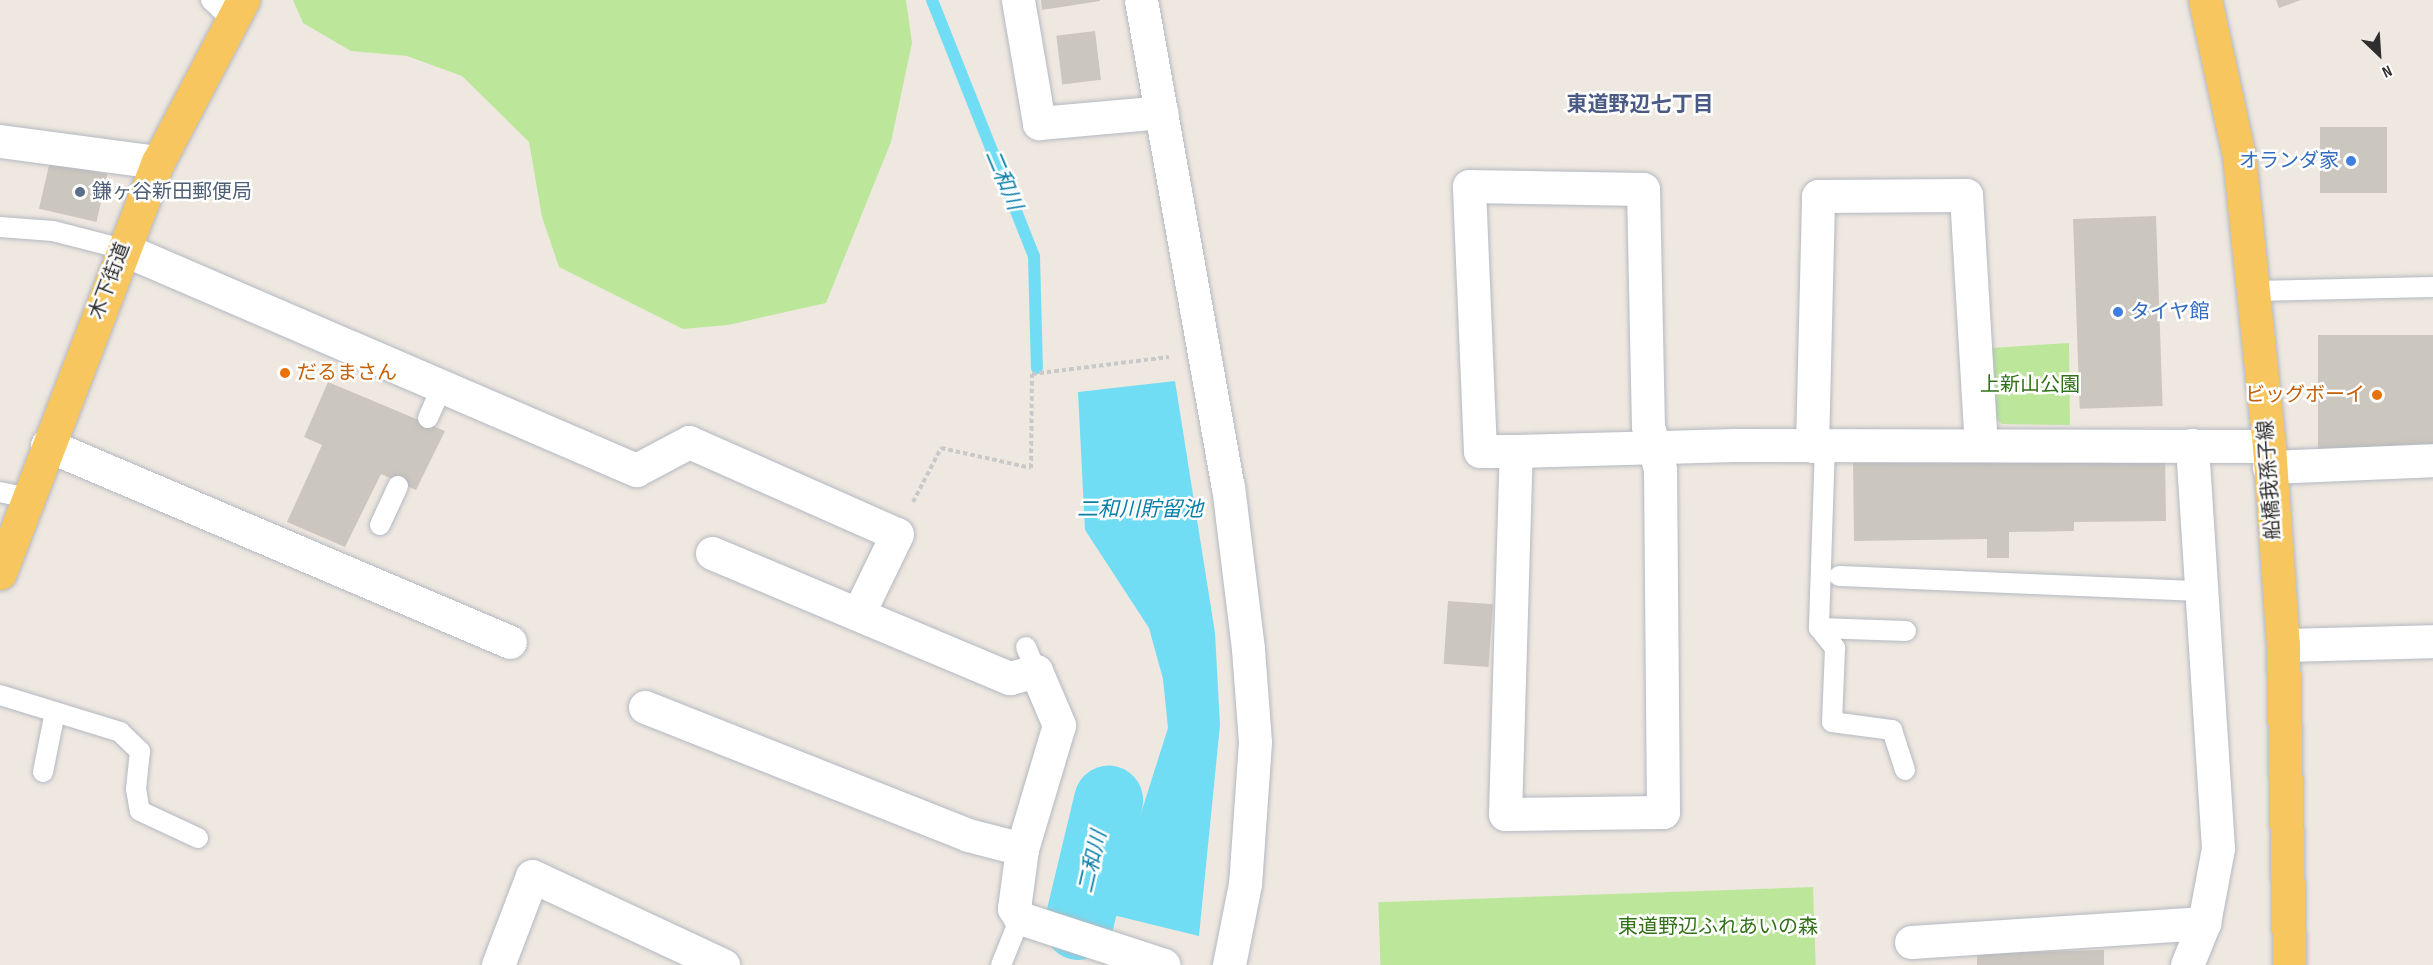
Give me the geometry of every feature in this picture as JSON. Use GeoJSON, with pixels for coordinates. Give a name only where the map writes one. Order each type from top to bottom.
{"type":"FeatureCollection","features":[{"type":"Feature","properties":{"kind":"main road","name":"船橋我孫子線"},"geometry":{"type":"LineString","coordinates":[[2205,0],[2239,156],[2269,456],[2283,645],[2289,965]]}},
{"type":"Feature","properties":{"kind":"main road","name":"木下街道"},"geometry":{"type":"LineString","coordinates":[[0,573],[14,495],[47,445],[158,162],[228,6]]}},
{"type":"Feature","properties":{"kind":"street"},"geometry":{"type":"LineString","coordinates":[[1018,0],[1039,123],[1162,112]]}},
{"type":"Feature","properties":{"kind":"street"},"geometry":{"type":"LineString","coordinates":[[1141,0],[1162,112],[1200,353],[1228,486],[1255,742],[1245,884],[1229,965]]}},
{"type":"Feature","properties":{"kind":"street"},"geometry":{"type":"LineString","coordinates":[[0,141],[158,162]]}},
{"type":"Feature","properties":{"kind":"street"},"geometry":{"type":"LineString","coordinates":[[1516,451],[1505,814],[1663,812],[1660,469],[1654,448],[1648,426],[1642,189],[1469,186],[1480,451],[1516,451],[1654,448],[1819,445],[2193,446],[2269,456],[2433,460]]}},
{"type":"Feature","properties":{"kind":"street"},"geometry":{"type":"LineString","coordinates":[[1819,445],[1818,196],[1966,195],[1981,445]]}},
{"type":"Feature","properties":{"kind":"street"},"geometry":{"type":"LineString","coordinates":[[123,249],[636,470],[689,442],[897,534],[863,604]]}},
{"type":"Feature","properties":{"kind":"street"},"geometry":{"type":"LineString","coordinates":[[47,445],[510,642]]}},
{"type":"Feature","properties":{"kind":"street"},"geometry":{"type":"LineString","coordinates":[[2187,965],[2204,922],[2218,848],[2193,446]]}},
{"type":"Feature","properties":{"kind":"street"},"geometry":{"type":"LineString","coordinates":[[712,553],[1010,678],[1031,659],[1059,725],[1022,849],[1014,908],[1020,918],[1164,965]]}},
{"type":"Feature","properties":{"kind":"street"},"geometry":{"type":"LineString","coordinates":[[2283,645],[2433,641]]}},
{"type":"Feature","properties":{"kind":"street"},"geometry":{"type":"LineString","coordinates":[[645,707],[968,835],[1022,849]]}},
{"type":"Feature","properties":{"kind":"street"},"geometry":{"type":"LineString","coordinates":[[498,965],[532,876],[723,965]]}},
{"type":"Feature","properties":{"kind":"street"},"geometry":{"type":"LineString","coordinates":[[1911,942],[2204,922]]}},
{"type":"Feature","properties":{"kind":"lane"},"geometry":{"type":"LineString","coordinates":[[0,227],[53,231],[123,249]]}},
{"type":"Feature","properties":{"kind":"lane"},"geometry":{"type":"LineString","coordinates":[[2254,291],[2433,287]]}},
{"type":"Feature","properties":{"kind":"lane"},"geometry":{"type":"LineString","coordinates":[[428,418],[442,387]]}},
{"type":"Feature","properties":{"kind":"lane"},"geometry":{"type":"LineString","coordinates":[[1819,445],[1819,628],[1835,648],[1832,723],[1892,730],[1905,770]]}},
{"type":"Feature","properties":{"kind":"lane"},"geometry":{"type":"LineString","coordinates":[[380,525],[398,486]]}},
{"type":"Feature","properties":{"kind":"lane"},"geometry":{"type":"LineString","coordinates":[[1839,576],[2202,591]]}},
{"type":"Feature","properties":{"kind":"lane"},"geometry":{"type":"LineString","coordinates":[[1819,628],[1906,631]]}},
{"type":"Feature","properties":{"kind":"lane"},"geometry":{"type":"LineString","coordinates":[[0,695],[120,732],[140,751],[136,789],[140,811],[198,838]]}},
{"type":"Feature","properties":{"kind":"lane"},"geometry":{"type":"LineString","coordinates":[[43,772],[55,712]]}},
{"type":"Feature","properties":{"kind":"lane"},"geometry":{"type":"LineString","coordinates":[[1001,965],[1020,918]]}},
{"type":"Feature","properties":{"kind":"path"},"geometry":{"type":"LineString","coordinates":[[897,534],[941,448],[1031,468],[1032,374],[1200,353]]}},
{"type":"Feature","properties":{"kind":"green space"},"geometry":{"type":"Polygon","coordinates":[[[293,0],[906,0],[912,43],[891,142],[826,303],[728,325],[683,329],[559,267],[542,217],[529,142],[462,76],[407,56],[351,51],[303,23],[293,0]]]}},
{"type":"Feature","properties":{"kind":"green space","name":"上新山公園"},"geometry":{"type":"Polygon","coordinates":[[[2069,343],[2070,425],[2002,424],[1988,411],[1990,348],[2069,343]]]}},
{"type":"Feature","properties":{"kind":"green space","name":"東道野辺ふれあいの森"},"geometry":{"type":"Polygon","coordinates":[[[1813,887],[1816,965],[1380,965],[1378,902],[1813,887]]]}},
{"type":"Feature","properties":{"kind":"water","name":"二和川貯留池"},"geometry":{"type":"Polygon","coordinates":[[[1175,381],[1215,633],[1220,725],[1199,936],[1109,914],[1168,728],[1163,679],[1149,628],[1085,530],[1078,392],[1175,381]]]}},
{"type":"Feature","properties":{"kind":"building"},"geometry":{"type":"Polygon","coordinates":[[[1041,0],[1100,0],[1100,1],[1042,10],[1041,0]]]}},
{"type":"Feature","properties":{"kind":"building"},"geometry":{"type":"Polygon","coordinates":[[[2276,0],[2301,0],[2279,8],[2276,0]]]}},
{"type":"Feature","properties":{"kind":"building"},"geometry":{"type":"Polygon","coordinates":[[[1095,31],[1101,80],[1062,84],[1056,36],[1095,31]]]}},
{"type":"Feature","properties":{"kind":"building"},"geometry":{"type":"Polygon","coordinates":[[[2320,127],[2387,127],[2387,193],[2320,193],[2320,127]]]}},
{"type":"Feature","properties":{"kind":"building"},"geometry":{"type":"Polygon","coordinates":[[[50,161],[107,174],[96,222],[39,209],[50,161]]]}},
{"type":"Feature","properties":{"kind":"building","name":"タイヤ館"},"geometry":{"type":"Polygon","coordinates":[[[2156,216],[2163,406],[2080,409],[2073,219],[2156,216]]]}},
{"type":"Feature","properties":{"kind":"building","name":"ビッグボーイ"},"geometry":{"type":"Polygon","coordinates":[[[2318,335],[2433,335],[2433,450],[2318,450],[2318,335]]]}},
{"type":"Feature","properties":{"kind":"building"},"geometry":{"type":"Polygon","coordinates":[[[328,382],[445,431],[416,490],[381,474],[345,547],[287,522],[322,445],[304,437],[328,382]]]}},
{"type":"Feature","properties":{"kind":"building"},"geometry":{"type":"Polygon","coordinates":[[[2165,452],[2166,521],[2074,522],[2074,531],[2009,532],[2009,558],[1987,558],[1987,539],[1854,541],[1853,456],[2165,452]]]}},
{"type":"Feature","properties":{"kind":"building"},"geometry":{"type":"Polygon","coordinates":[[[1448,601],[1493,604],[1488,667],[1444,664],[1448,601]]]}},
{"type":"Feature","properties":{"kind":"building"},"geometry":{"type":"Polygon","coordinates":[[[2104,950],[2104,965],[1977,965],[1977,953],[2104,950]]]}},
{"type":"Feature","properties":{"kind":"waterway","name":"二和川"},"geometry":{"type":"LineString","coordinates":[[932,0],[1034,256],[1037,368]]}},
{"type":"Feature","properties":{"kind":"waterway","name":"二和川"},"geometry":{"type":"LineString","coordinates":[[1078,925],[1108,800]]}},
{"type":"Feature","properties":{"kind":"place","name":"オランダ家"},"geometry":{"type":"Point","coordinates":[2351,161]}},
{"type":"Feature","properties":{"kind":"place","name":"鎌ヶ谷新田郵便局"},"geometry":{"type":"Point","coordinates":[80,192]}},
{"type":"Feature","properties":{"kind":"place","name":"タイヤ館"},"geometry":{"type":"Point","coordinates":[2118,312]}},
{"type":"Feature","properties":{"kind":"place","name":"だるまさん"},"geometry":{"type":"Point","coordinates":[285,373]}},
{"type":"Feature","properties":{"kind":"place","name":"ビッグボーイ"},"geometry":{"type":"Point","coordinates":[2377,395]}},
{"type":"Feature","properties":{"kind":"district","name":"東道野辺七丁目"},"geometry":{"type":"Point","coordinates":[1640,105]}}]}
